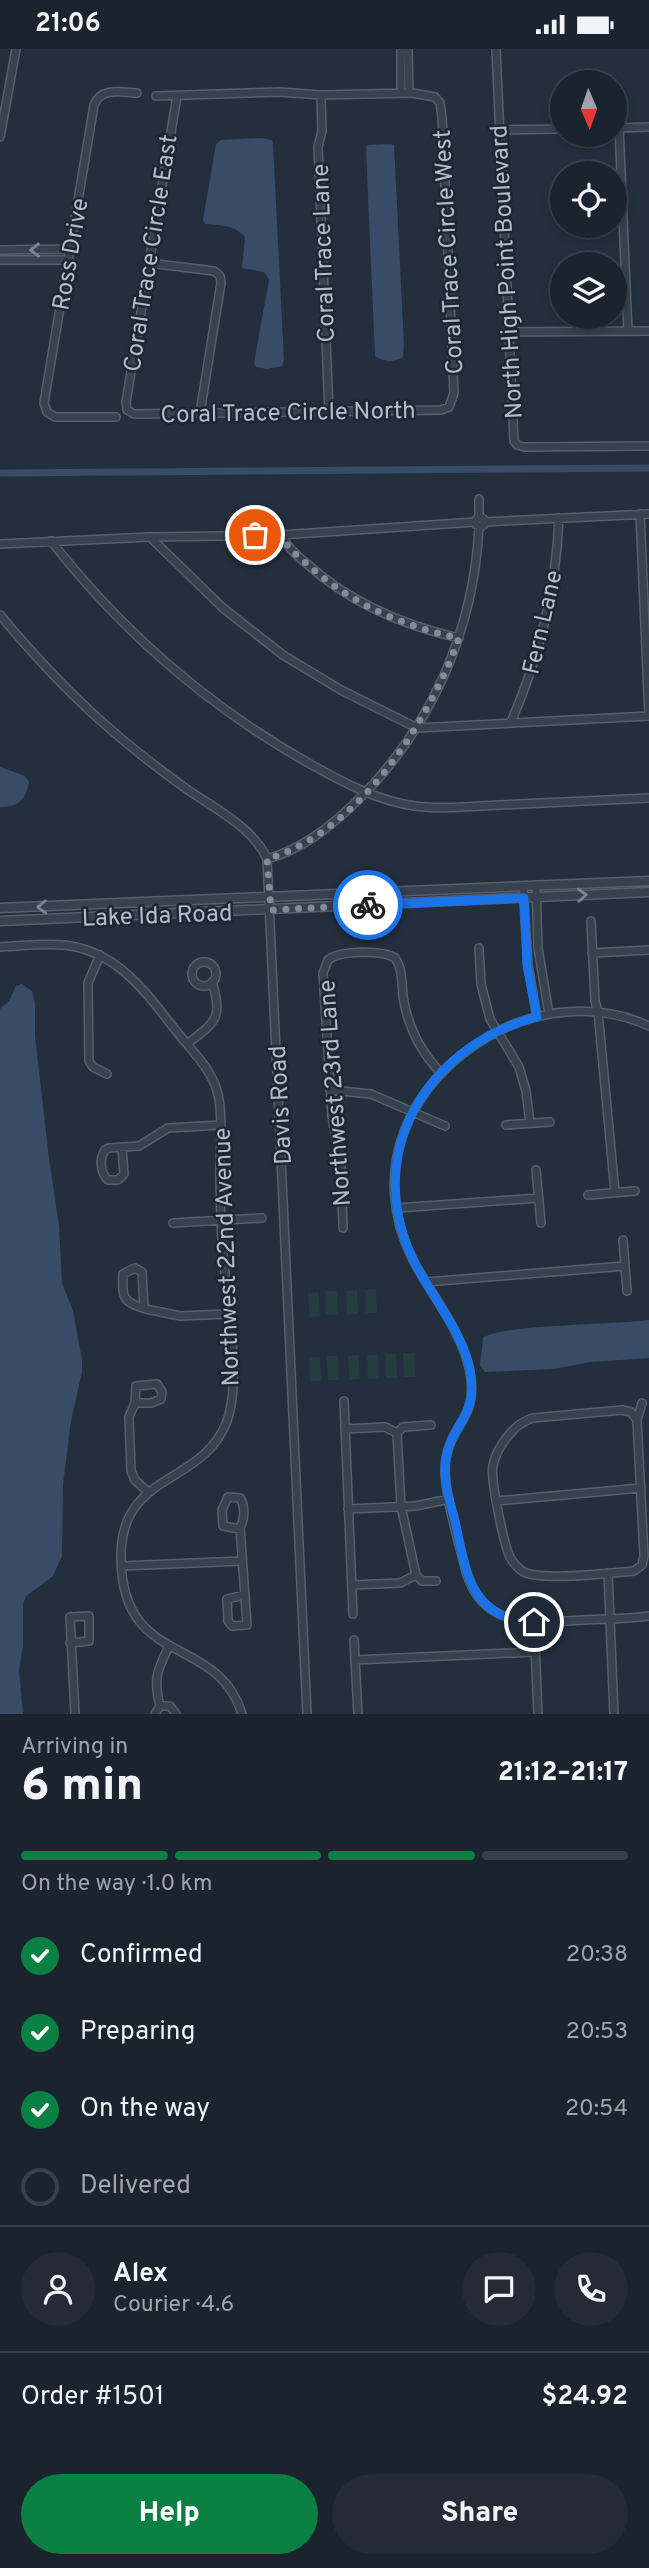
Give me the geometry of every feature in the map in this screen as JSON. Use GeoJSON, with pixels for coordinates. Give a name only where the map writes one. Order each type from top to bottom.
{"type":"FeatureCollection","features":[{"type":"Feature","properties":{"kind":"street"},"geometry":{"type":"LineString","coordinates":[[0,137],[16,49]]}},
{"type":"Feature","properties":{"kind":"street"},"geometry":{"type":"LineString","coordinates":[[401,49],[405,93]]}},
{"type":"Feature","properties":{"kind":"street"},"geometry":{"type":"LineString","coordinates":[[405,93],[408,49]]}},
{"type":"Feature","properties":{"kind":"street","name":"North High Point Boulevard"},"geometry":{"type":"LineString","coordinates":[[496,49],[514,441],[517,446],[524,447],[649,446]]}},
{"type":"Feature","properties":{"kind":"street"},"geometry":{"type":"LineString","coordinates":[[156,96],[279,92],[321,95],[405,93]]}},
{"type":"Feature","properties":{"kind":"street","name":"Ross Drive"},"geometry":{"type":"LineString","coordinates":[[116,417],[59,418],[50,415],[44,403],[94,105],[103,93],[137,93]]}},
{"type":"Feature","properties":{"kind":"street","name":"Coral Trace Circle West"},"geometry":{"type":"LineString","coordinates":[[405,93],[421,93],[435,97],[440,103],[442,117],[454,393],[449,407]]}},
{"type":"Feature","properties":{"kind":"street","name":"Coral Trace Lane"},"geometry":{"type":"LineString","coordinates":[[321,95],[322,131],[318,147],[329,412]]}},
{"type":"Feature","properties":{"kind":"street","name":"Coral Trace Circle East"},"geometry":{"type":"LineString","coordinates":[[127,410],[125,402],[177,96]]}},
{"type":"Feature","properties":{"kind":"street"},"geometry":{"type":"LineString","coordinates":[[627,127],[649,127]]}},
{"type":"Feature","properties":{"kind":"street"},"geometry":{"type":"LineString","coordinates":[[500,130],[550,129]]}},
{"type":"Feature","properties":{"kind":"street"},"geometry":{"type":"LineString","coordinates":[[618,147],[628,331]]}},
{"type":"Feature","properties":{"kind":"street"},"geometry":{"type":"LineString","coordinates":[[0,250],[71,249]]}},
{"type":"Feature","properties":{"kind":"street"},"geometry":{"type":"LineString","coordinates":[[0,260],[69,260]]}},
{"type":"Feature","properties":{"kind":"street"},"geometry":{"type":"LineString","coordinates":[[149,263],[215,271],[220,276],[200,413]]}},
{"type":"Feature","properties":{"kind":"street"},"geometry":{"type":"LineString","coordinates":[[509,332],[649,331]]}},
{"type":"Feature","properties":{"kind":"street","name":"Coral Trace Circle North"},"geometry":{"type":"LineString","coordinates":[[127,410],[134,414],[440,410],[449,407]]}},
{"type":"Feature","properties":{"kind":"street"},"geometry":{"type":"LineString","coordinates":[[0,615],[45,667],[82,704],[153,765],[229,818],[256,842],[267,859],[285,854],[311,839],[366,792],[391,764],[417,727],[440,685],[459,638],[475,571],[479,499]]}},
{"type":"Feature","properties":{"kind":"street"},"geometry":{"type":"LineString","coordinates":[[150,537],[206,593],[283,655],[350,695],[417,727],[649,716],[640,514]]}},
{"type":"Feature","properties":{"kind":"street"},"geometry":{"type":"LineString","coordinates":[[0,544],[150,537],[281,535],[649,514]]}},
{"type":"Feature","properties":{"kind":"street","name":"Fern Lane"},"geometry":{"type":"LineString","coordinates":[[511,722],[532,671],[547,618],[556,565],[559,518]]}},
{"type":"Feature","properties":{"kind":"street"},"geometry":{"type":"LineString","coordinates":[[281,535],[285,544],[313,570],[359,602],[409,625],[459,638]]}},
{"type":"Feature","properties":{"kind":"street"},"geometry":{"type":"LineString","coordinates":[[51,541],[115,616],[194,688],[289,752],[366,792],[389,801],[426,807],[649,798]]}},
{"type":"Feature","properties":{"kind":"street","name":"Davis Road"},"geometry":{"type":"LineString","coordinates":[[267,859],[271,897],[307,1714]]}},
{"type":"Feature","properties":{"kind":"street","name":"Lake Ida Road"},"geometry":{"type":"LineString","coordinates":[[0,908],[649,881]]}},
{"type":"Feature","properties":{"kind":"street"},"geometry":{"type":"LineString","coordinates":[[536,885],[538,948],[549,1014]]}},
{"type":"Feature","properties":{"kind":"street"},"geometry":{"type":"LineString","coordinates":[[523,886],[527,965],[537,1017]]}},
{"type":"Feature","properties":{"kind":"street","name":"Lake Ida Road"},"geometry":{"type":"LineString","coordinates":[[0,921],[649,892]]}},
{"type":"Feature","properties":{"kind":"street"},"geometry":{"type":"LineString","coordinates":[[59,919],[71,915],[79,906]]}},
{"type":"Feature","properties":{"kind":"street"},"geometry":{"type":"LineString","coordinates":[[591,921],[595,1000],[615,1192]]}},
{"type":"Feature","properties":{"kind":"street","name":"Northwest 22nd Avenue"},"geometry":{"type":"LineString","coordinates":[[0,947],[57,945],[76,947],[100,955],[130,975],[214,1081],[221,1125],[222,1220],[232,1390],[225,1425],[205,1455],[148,1492],[128,1521],[122,1543],[122,1566],[126,1597],[136,1618],[151,1635],[203,1663],[221,1677],[235,1696],[242,1714]]}},
{"type":"Feature","properties":{"kind":"street"},"geometry":{"type":"LineString","coordinates":[[479,949],[485,1002],[490,1020],[513,1053],[519,1067],[526,1091],[530,1123]]}},
{"type":"Feature","properties":{"kind":"street"},"geometry":{"type":"LineString","coordinates":[[592,953],[649,950]]}},
{"type":"Feature","properties":{"kind":"street","name":"Northwest 23rd Lane"},"geometry":{"type":"LineString","coordinates":[[343,1228],[341,1166],[332,1116],[323,973],[328,960],[341,954],[391,955],[398,963],[410,1023],[425,1054],[440,1072]]}},
{"type":"Feature","properties":{"kind":"street"},"geometry":{"type":"LineString","coordinates":[[100,955],[88,988],[89,1061],[93,1067],[107,1074]]}},
{"type":"Feature","properties":{"kind":"street"},"geometry":{"type":"LineString","coordinates":[[187,1045],[211,1025],[216,1017],[216,993],[212,982]]}},
{"type":"Feature","properties":{"kind":"street"},"geometry":{"type":"LineString","coordinates":[[649,1026],[629,1017],[598,1012],[549,1014],[497,1031],[467,1049],[440,1072],[412,1112],[398,1155],[396,1173],[397,1208],[406,1244],[462,1346],[471,1380],[469,1410],[452,1440],[446,1459],[446,1480],[466,1572],[477,1595],[487,1606],[504,1617],[534,1622],[649,1616]]}},
{"type":"Feature","properties":{"kind":"street"},"geometry":{"type":"LineString","coordinates":[[330,1090],[371,1094],[445,1126]]}},
{"type":"Feature","properties":{"kind":"street"},"geometry":{"type":"LineString","coordinates":[[506,1125],[550,1122]]}},
{"type":"Feature","properties":{"kind":"street"},"geometry":{"type":"LineString","coordinates":[[122,1147],[124,1174],[118,1180],[108,1180],[102,1169],[103,1153],[109,1148],[144,1144],[168,1128],[221,1125]]}},
{"type":"Feature","properties":{"kind":"street"},"geometry":{"type":"LineString","coordinates":[[536,1170],[541,1223]]}},
{"type":"Feature","properties":{"kind":"street"},"geometry":{"type":"LineString","coordinates":[[588,1195],[635,1191]]}},
{"type":"Feature","properties":{"kind":"street"},"geometry":{"type":"LineString","coordinates":[[397,1208],[538,1198]]}},
{"type":"Feature","properties":{"kind":"street"},"geometry":{"type":"LineString","coordinates":[[173,1223],[262,1218]]}},
{"type":"Feature","properties":{"kind":"street"},"geometry":{"type":"LineString","coordinates":[[623,1240],[627,1291]]}},
{"type":"Feature","properties":{"kind":"street"},"geometry":{"type":"LineString","coordinates":[[426,1282],[625,1266]]}},
{"type":"Feature","properties":{"kind":"street"},"geometry":{"type":"LineString","coordinates":[[144,1308],[142,1272],[135,1268],[129,1269],[123,1274],[124,1298],[132,1305],[144,1308],[180,1316],[229,1314]]}},
{"type":"Feature","properties":{"kind":"street"},"geometry":{"type":"LineString","coordinates":[[344,1401],[353,1615]]}},
{"type":"Feature","properties":{"kind":"street"},"geometry":{"type":"LineString","coordinates":[[135,1402],[128,1417],[131,1471],[135,1480],[148,1492]]}},
{"type":"Feature","properties":{"kind":"street"},"geometry":{"type":"LineString","coordinates":[[637,1420],[631,1412],[622,1410],[533,1418],[515,1428],[493,1463],[492,1477],[511,1558],[521,1570],[531,1575],[608,1573],[634,1571],[644,1561],[637,1420],[642,1403]]}},
{"type":"Feature","properties":{"kind":"street"},"geometry":{"type":"LineString","coordinates":[[431,1425],[403,1427],[397,1433],[401,1506],[416,1575],[422,1581],[436,1581]]}},
{"type":"Feature","properties":{"kind":"street"},"geometry":{"type":"LineString","coordinates":[[345,1429],[384,1427],[397,1433]]}},
{"type":"Feature","properties":{"kind":"street"},"geometry":{"type":"LineString","coordinates":[[497,1501],[641,1488]]}},
{"type":"Feature","properties":{"kind":"street"},"geometry":{"type":"LineString","coordinates":[[240,1529],[223,1526],[222,1510],[228,1497],[240,1497],[243,1502],[243,1522],[240,1529],[247,1625],[232,1626],[228,1621],[227,1599],[244,1595]]}},
{"type":"Feature","properties":{"kind":"street"},"geometry":{"type":"LineString","coordinates":[[348,1509],[401,1506],[449,1499]]}},
{"type":"Feature","properties":{"kind":"street"},"geometry":{"type":"LineString","coordinates":[[122,1566],[242,1561]]}},
{"type":"Feature","properties":{"kind":"street"},"geometry":{"type":"LineString","coordinates":[[608,1573],[614,1714]]}},
{"type":"Feature","properties":{"kind":"street"},"geometry":{"type":"LineString","coordinates":[[352,1585],[400,1583],[416,1575]]}},
{"type":"Feature","properties":{"kind":"street"},"geometry":{"type":"LineString","coordinates":[[70,1643],[89,1641],[89,1616],[70,1617],[70,1643],[75,1714]]}},
{"type":"Feature","properties":{"kind":"street"},"geometry":{"type":"LineString","coordinates":[[534,1622],[538,1714]]}},
{"type":"Feature","properties":{"kind":"street"},"geometry":{"type":"LineString","coordinates":[[355,1640],[358,1714]]}},
{"type":"Feature","properties":{"kind":"street"},"geometry":{"type":"LineString","coordinates":[[155,1714],[160,1706],[155,1687],[156,1675],[169,1646]]}},
{"type":"Feature","properties":{"kind":"street"},"geometry":{"type":"LineString","coordinates":[[355,1660],[535,1652]]}},
{"type":"Feature","properties":{"kind":"street"},"geometry":{"type":"LineString","coordinates":[[160,1706],[170,1706],[176,1714]]}},
{"type":"Feature","properties":{"kind":"green space"},"geometry":{"type":"Polygon","coordinates":[[[376,1289],[377,1313],[366,1313],[365,1290],[376,1289]]]}},
{"type":"Feature","properties":{"kind":"green space"},"geometry":{"type":"Polygon","coordinates":[[[357,1290],[358,1314],[347,1315],[346,1291],[357,1290]]]}},
{"type":"Feature","properties":{"kind":"green space"},"geometry":{"type":"Polygon","coordinates":[[[325,1291],[337,1291],[338,1315],[326,1315],[325,1291]]]}},
{"type":"Feature","properties":{"kind":"green space"},"geometry":{"type":"Polygon","coordinates":[[[319,1292],[320,1316],[309,1317],[308,1293],[319,1292]]]}},
{"type":"Feature","properties":{"kind":"green space"},"geometry":{"type":"Polygon","coordinates":[[[403,1353],[414,1353],[415,1377],[404,1377],[403,1353]]]}},
{"type":"Feature","properties":{"kind":"green space"},"geometry":{"type":"Polygon","coordinates":[[[385,1354],[396,1354],[397,1378],[386,1378],[385,1354]]]}},
{"type":"Feature","properties":{"kind":"green space"},"geometry":{"type":"Polygon","coordinates":[[[359,1355],[360,1379],[349,1380],[348,1356],[359,1355]]]}},
{"type":"Feature","properties":{"kind":"green space"},"geometry":{"type":"Polygon","coordinates":[[[367,1355],[378,1355],[379,1379],[368,1379],[367,1355]]]}},
{"type":"Feature","properties":{"kind":"green space"},"geometry":{"type":"Polygon","coordinates":[[[327,1356],[338,1356],[339,1380],[328,1380],[327,1356]]]}},
{"type":"Feature","properties":{"kind":"green space"},"geometry":{"type":"Polygon","coordinates":[[[309,1357],[320,1357],[321,1381],[310,1381],[309,1357]]]}},
{"type":"Feature","properties":{"kind":"water"},"geometry":{"type":"Polygon","coordinates":[[[221,140],[272,140],[273,145],[284,360],[282,366],[267,369],[256,367],[254,363],[269,280],[264,272],[242,268],[245,237],[241,233],[227,226],[205,224],[203,220],[216,144],[221,140]]]}},
{"type":"Feature","properties":{"kind":"water"},"geometry":{"type":"Polygon","coordinates":[[[367,145],[394,145],[404,345],[403,357],[389,361],[375,356],[366,149],[367,145]]]}},
{"type":"Feature","properties":{"kind":"water"},"geometry":{"type":"Polygon","coordinates":[[[0,767],[25,776],[29,782],[23,798],[12,806],[0,807],[0,767]]]}},
{"type":"Feature","properties":{"kind":"water"},"geometry":{"type":"Polygon","coordinates":[[[22,984],[32,991],[35,1003],[35,1036],[59,1226],[62,1283],[73,1311],[82,1372],[71,1421],[63,1484],[62,1556],[53,1576],[26,1596],[23,1604],[23,1646],[19,1670],[23,1714],[0,1714],[0,1009],[9,1001],[16,986],[22,984]]]}},
{"type":"Feature","properties":{"kind":"water"},"geometry":{"type":"Polygon","coordinates":[[[649,1320],[649,1358],[591,1362],[553,1369],[485,1372],[480,1365],[483,1338],[494,1333],[535,1327],[649,1320]]]}},
{"type":"Feature","properties":{"kind":"waterway"},"geometry":{"type":"LineString","coordinates":[[0,473],[649,468]]}},
{"type":"Feature","properties":{"kind":"way so far"},"geometry":{"type":"LineString","coordinates":[[255,535],[281,535],[285,544],[313,570],[369,607],[409,625],[459,638],[429,707],[402,749],[374,783],[350,808],[311,839],[285,854],[267,859],[271,910],[368,905]]}},
{"type":"Feature","properties":{"kind":"route"},"geometry":{"type":"LineString","coordinates":[[368,905],[524,898],[527,965],[537,1017],[526,1019],[481,1040],[453,1060],[428,1086],[418,1101],[402,1138],[395,1191],[406,1244],[462,1346],[470,1369],[472,1392],[469,1410],[448,1449],[445,1470],[466,1572],[477,1595],[495,1612],[514,1620],[534,1622]]}}]}
